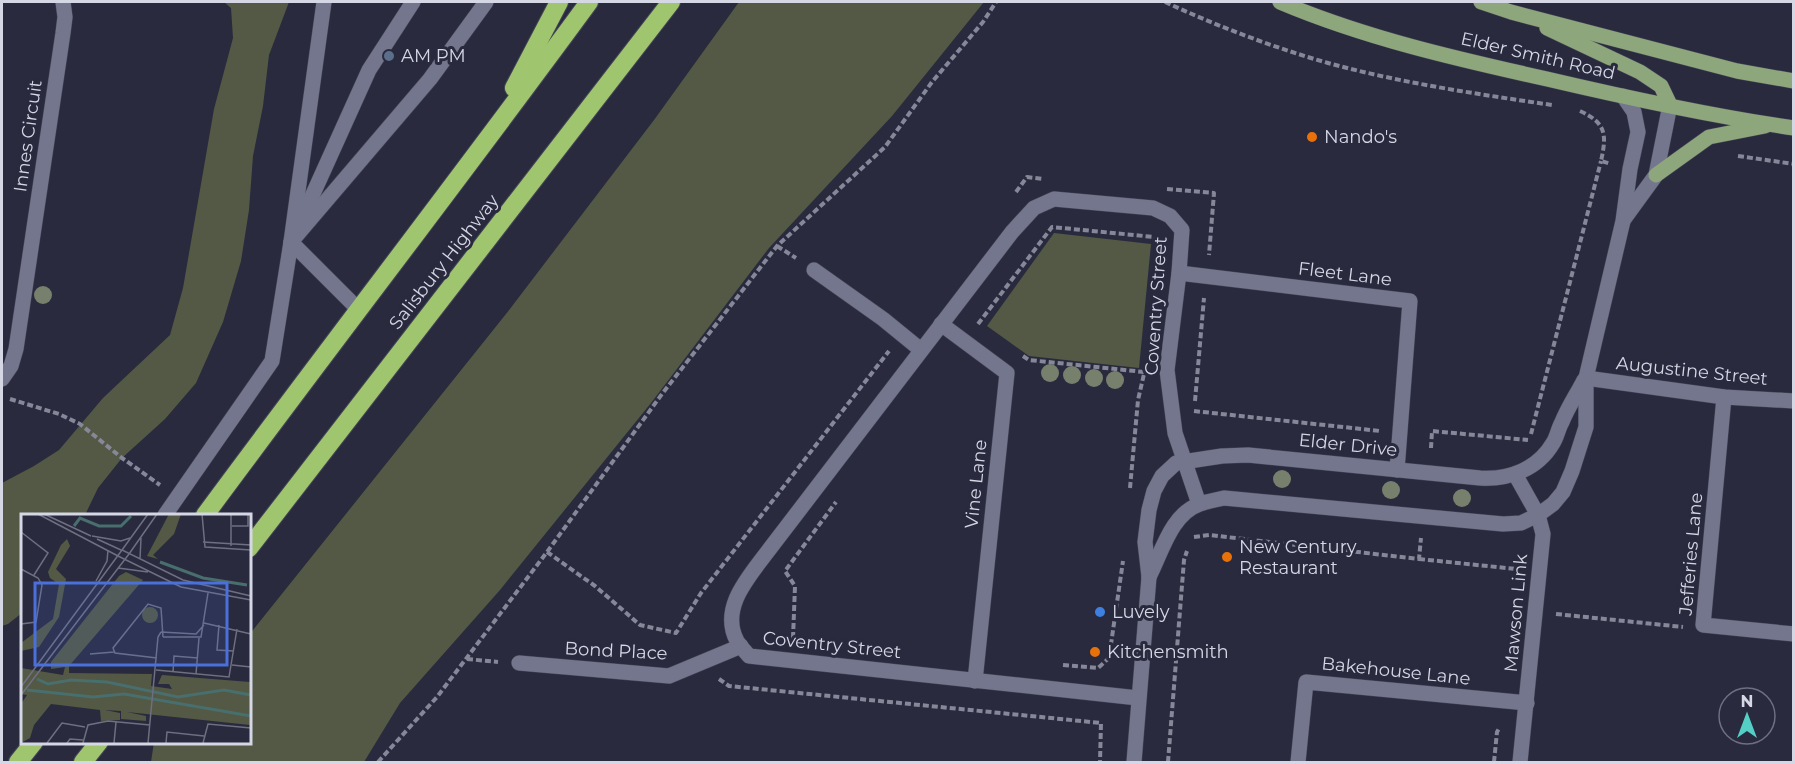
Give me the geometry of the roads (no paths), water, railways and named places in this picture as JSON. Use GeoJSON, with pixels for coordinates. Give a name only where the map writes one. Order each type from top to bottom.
{"type":"FeatureCollection","features":[{"type":"Feature","properties":{"kind":"highway"},"geometry":{"type":"LineString","coordinates":[[487,141],[559,2]]}},
{"type":"Feature","properties":{"kind":"highway"},"geometry":{"type":"LineString","coordinates":[[206,514],[589,2]]}},
{"type":"Feature","properties":{"kind":"highway","name":"Salisbury Highway"},"geometry":{"type":"LineString","coordinates":[[250,547],[671,2]]}},
{"type":"Feature","properties":{"kind":"highway"},"geometry":{"type":"LineString","coordinates":[[83,762],[97,743]]}},
{"type":"Feature","properties":{"kind":"main road","name":"Elder Smith Road"},"geometry":{"type":"LineString","coordinates":[[1280,2],[1365,33],[1501,69],[1623,96],[1794,128]]}},
{"type":"Feature","properties":{"kind":"main road","name":"Elder Smith Road"},"geometry":{"type":"LineString","coordinates":[[1482,2],[1511,12],[1737,71],[1794,81]]}},
{"type":"Feature","properties":{"kind":"main road"},"geometry":{"type":"LineString","coordinates":[[1511,12],[1640,72],[1661,86],[1670,105]]}},
{"type":"Feature","properties":{"kind":"main road"},"geometry":{"type":"LineString","coordinates":[[1656,175],[1710,137],[1774,125]]}},
{"type":"Feature","properties":{"kind":"street","name":"Innes Circuit"},"geometry":{"type":"LineString","coordinates":[[2,379],[11,366],[16,349],[63,33],[65,17],[63,2]]}},
{"type":"Feature","properties":{"kind":"street"},"geometry":{"type":"LineString","coordinates":[[166,514],[272,361],[324,2]]}},
{"type":"Feature","properties":{"kind":"street"},"geometry":{"type":"LineString","coordinates":[[291,242],[369,70],[413,2]]}},
{"type":"Feature","properties":{"kind":"street"},"geometry":{"type":"LineString","coordinates":[[291,242],[430,79],[486,2]]}},
{"type":"Feature","properties":{"kind":"street","name":"Elder Drive"},"geometry":{"type":"LineString","coordinates":[[1149,577],[1175,523],[1199,504],[1224,498],[1503,524],[1521,523],[1538,516],[1553,504],[1563,492],[1572,471],[1586,427],[1586,378],[1623,221],[1638,132],[1634,111],[1623,96]]}},
{"type":"Feature","properties":{"kind":"street","name":"Elder Drive"},"geometry":{"type":"LineString","coordinates":[[1623,221],[1656,175],[1670,105]]}},
{"type":"Feature","properties":{"kind":"street","name":"Coventry Street"},"geometry":{"type":"LineString","coordinates":[[1138,698],[749,656],[736,641],[733,606],[740,589],[1012,232],[1034,208],[1054,199],[1153,208],[1170,216],[1182,230],[1167,370],[1175,433],[1199,504]]}},
{"type":"Feature","properties":{"kind":"street"},"geometry":{"type":"LineString","coordinates":[[291,242],[358,309]]}},
{"type":"Feature","properties":{"kind":"street"},"geometry":{"type":"LineString","coordinates":[[814,270],[883,319],[921,350]]}},
{"type":"Feature","properties":{"kind":"street","name":"Fleet Lane"},"geometry":{"type":"LineString","coordinates":[[1179,273],[1410,301],[1397,470]]}},
{"type":"Feature","properties":{"kind":"street","name":"Vine Lane"},"geometry":{"type":"LineString","coordinates":[[941,324],[1007,373],[975,681]]}},
{"type":"Feature","properties":{"kind":"street","name":"Elder Drive"},"geometry":{"type":"LineString","coordinates":[[1134,762],[1149,577],[1146,542],[1149,510],[1154,491],[1162,477],[1176,463],[1222,456],[1248,455],[1489,479],[1503,478],[1523,471],[1542,458],[1553,443],[1562,421],[1586,378]]}},
{"type":"Feature","properties":{"kind":"street","name":"Augustine Street"},"geometry":{"type":"LineString","coordinates":[[1586,378],[1724,397],[1794,401]]}},
{"type":"Feature","properties":{"kind":"street","name":"Jefferies Lane"},"geometry":{"type":"LineString","coordinates":[[1724,397],[1703,625],[1794,634]]}},
{"type":"Feature","properties":{"kind":"street","name":"Mawson Link"},"geometry":{"type":"LineString","coordinates":[[1515,474],[1538,516],[1543,534],[1520,762]]}},
{"type":"Feature","properties":{"kind":"street","name":"Bond Place"},"geometry":{"type":"LineString","coordinates":[[519,663],[669,676],[741,646]]}},
{"type":"Feature","properties":{"kind":"street","name":"Bakehouse Lane"},"geometry":{"type":"LineString","coordinates":[[1298,762],[1306,682],[1527,704]]}},
{"type":"Feature","properties":{"kind":"place","name":"AM PM"},"geometry":{"type":"Point","coordinates":[389,56]}},
{"type":"Feature","properties":{"kind":"place","name":"Nando's"},"geometry":{"type":"Point","coordinates":[1312,137]}},
{"type":"Feature","properties":{"kind":"place","name":"New Century Restaurant"},"geometry":{"type":"Point","coordinates":[1227,557]}},
{"type":"Feature","properties":{"kind":"place","name":"Luvely"},"geometry":{"type":"Point","coordinates":[1100,612]}},
{"type":"Feature","properties":{"kind":"place","name":"Kitchensmith"},"geometry":{"type":"Point","coordinates":[1095,652]}}]}
